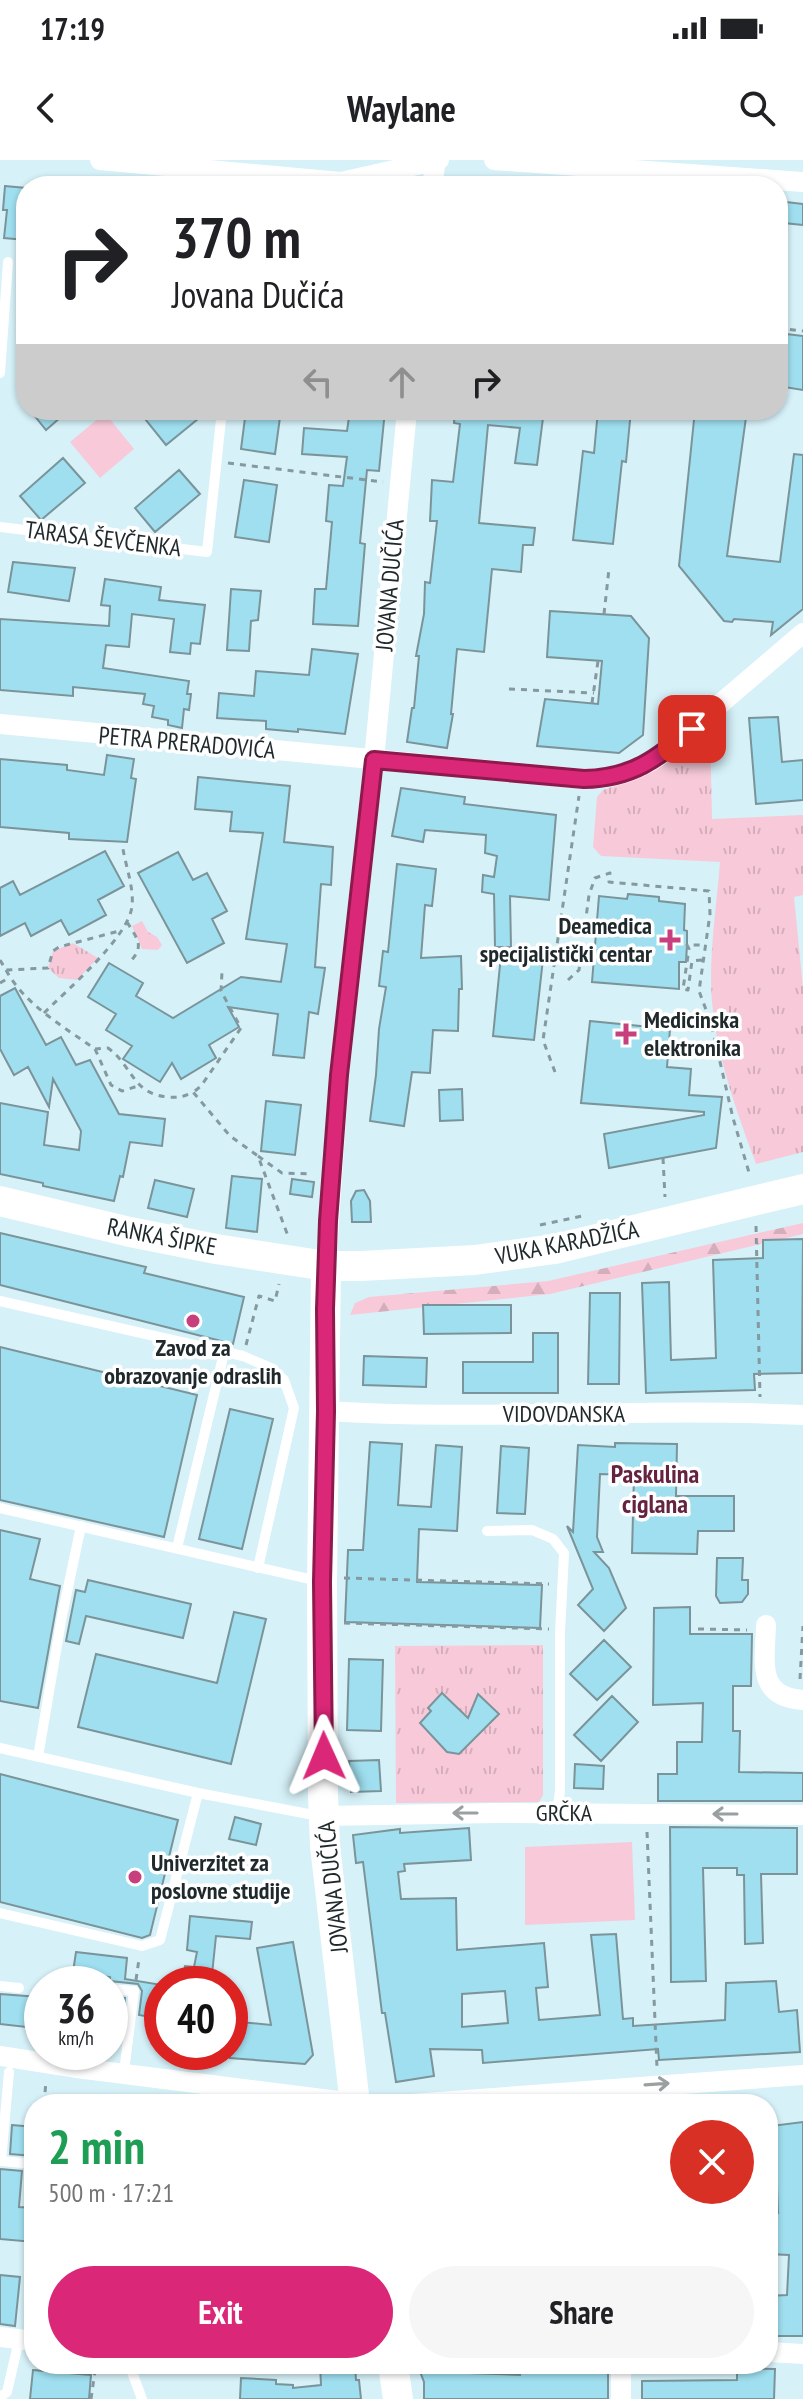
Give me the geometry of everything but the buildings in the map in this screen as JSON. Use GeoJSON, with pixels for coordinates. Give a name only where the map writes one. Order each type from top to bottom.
{"type":"FeatureCollection","features":[{"type":"Feature","properties":{"kind":"street"},"geometry":{"type":"LineString","coordinates":[[100,160],[218,176]]}},
{"type":"Feature","properties":{"kind":"street"},"geometry":{"type":"LineString","coordinates":[[367,176],[437,160]]}},
{"type":"Feature","properties":{"kind":"street"},"geometry":{"type":"LineString","coordinates":[[494,160],[719,176]]}},
{"type":"Feature","properties":{"kind":"street","name":"JOVANA DUČIĆA"},"geometry":{"type":"LineString","coordinates":[[357,2094],[325,1846],[333,1580],[326,1411],[326,1266],[339,1075],[374,760],[406,420]]}},
{"type":"Feature","properties":{"kind":"street"},"geometry":{"type":"LineString","coordinates":[[374,760],[584,779],[620,776],[658,757],[802,634]]}},
{"type":"Feature","properties":{"kind":"street","name":"PETRA PRERADOVIĆA"},"geometry":{"type":"LineString","coordinates":[[0,724],[374,760]]}},
{"type":"Feature","properties":{"kind":"street","name":"VUKA KARADŽIĆA"},"geometry":{"type":"LineString","coordinates":[[326,1266],[426,1264],[555,1249],[803,1189]]}},
{"type":"Feature","properties":{"kind":"street","name":"RANKA ŠIPKE"},"geometry":{"type":"LineString","coordinates":[[0,1201],[130,1232],[326,1266]]}},
{"type":"Feature","properties":{"kind":"street","name":"VIDOVDANSKA"},"geometry":{"type":"LineString","coordinates":[[326,1411],[803,1415]]}},
{"type":"Feature","properties":{"kind":"street"},"geometry":{"type":"LineString","coordinates":[[766,1628],[768,1684],[774,1693],[786,1699],[803,1700]]}},
{"type":"Feature","properties":{"kind":"street","name":"GRČKA"},"geometry":{"type":"LineString","coordinates":[[325,1816],[557,1813],[803,1815]]}},
{"type":"Feature","properties":{"kind":"street"},"geometry":{"type":"LineString","coordinates":[[5,2064],[93,2071],[278,2094]]}},
{"type":"Feature","properties":{"kind":"street"},"geometry":{"type":"LineString","coordinates":[[534,2094],[803,2075]]}},
{"type":"Feature","properties":{"kind":"street"},"geometry":{"type":"LineString","coordinates":[[778,2353],[803,2354]]}},
{"type":"Feature","properties":{"kind":"street"},"geometry":{"type":"LineString","coordinates":[[394,2374],[398,2399]]}},
{"type":"Feature","properties":{"kind":"street"},"geometry":{"type":"LineString","coordinates":[[621,2374],[621,2399]]}},
{"type":"Feature","properties":{"kind":"lane"},"geometry":{"type":"LineString","coordinates":[[0,373],[8,262]]}},
{"type":"Feature","properties":{"kind":"lane","name":"TARASA ŠEVČENKA"},"geometry":{"type":"LineString","coordinates":[[0,527],[207,552],[221,420]]}},
{"type":"Feature","properties":{"kind":"lane"},"geometry":{"type":"LineString","coordinates":[[0,1301],[243,1356],[271,1368],[284,1380],[294,1408],[258,1568]]}},
{"type":"Feature","properties":{"kind":"lane"},"geometry":{"type":"LineString","coordinates":[[177,1548],[224,1353]]}},
{"type":"Feature","properties":{"kind":"lane"},"geometry":{"type":"LineString","coordinates":[[0,1508],[258,1568],[333,1580]]}},
{"type":"Feature","properties":{"kind":"lane"},"geometry":{"type":"LineString","coordinates":[[38,1757],[81,1526]]}},
{"type":"Feature","properties":{"kind":"lane"},"geometry":{"type":"LineString","coordinates":[[487,1531],[532,1530],[553,1539],[564,1553],[560,1630],[560,1791],[557,1813]]}},
{"type":"Feature","properties":{"kind":"lane"},"geometry":{"type":"LineString","coordinates":[[0,1748],[198,1793],[325,1816]]}},
{"type":"Feature","properties":{"kind":"lane"},"geometry":{"type":"LineString","coordinates":[[0,1913],[142,1946],[160,1940],[198,1793]]}},
{"type":"Feature","properties":{"kind":"lane"},"geometry":{"type":"LineString","coordinates":[[0,1986],[19,1988]]}},
{"type":"Feature","properties":{"kind":"lane"},"geometry":{"type":"LineString","coordinates":[[128,1990],[134,1991],[128,2040]]}},
{"type":"Feature","properties":{"kind":"lane"},"geometry":{"type":"LineString","coordinates":[[5,2064],[1,2161],[24,2163]]}},
{"type":"Feature","properties":{"kind":"lane"},"geometry":{"type":"LineString","coordinates":[[0,2397],[7,2392],[18,2339]]}},
{"type":"Feature","properties":{"kind":"lane"},"geometry":{"type":"LineString","coordinates":[[133,2374],[142,2399]]}},
{"type":"Feature","properties":{"kind":"path"},"geometry":{"type":"LineString","coordinates":[[216,462],[399,484]]}},
{"type":"Feature","properties":{"kind":"path"},"geometry":{"type":"LineString","coordinates":[[604,614],[609,569]]}},
{"type":"Feature","properties":{"kind":"path"},"geometry":{"type":"LineString","coordinates":[[592,703],[598,661]]}},
{"type":"Feature","properties":{"kind":"path"},"geometry":{"type":"LineString","coordinates":[[509,689],[594,693]]}},
{"type":"Feature","properties":{"kind":"path"},"geometry":{"type":"LineString","coordinates":[[555,1072],[543,1040],[580,802],[576,792]]}},
{"type":"Feature","properties":{"kind":"path"},"geometry":{"type":"LineString","coordinates":[[44,1013],[102,955],[127,922],[132,896],[123,849]]}},
{"type":"Feature","properties":{"kind":"path"},"geometry":{"type":"LineString","coordinates":[[568,980],[579,970],[591,885],[595,878],[610,873],[609,882],[709,891],[710,914],[699,991],[711,1023],[733,1118],[752,1176],[738,1179]]}},
{"type":"Feature","properties":{"kind":"path"},"geometry":{"type":"LineString","coordinates":[[127,922],[139,945],[138,953],[129,963]]}},
{"type":"Feature","properties":{"kind":"path"},"geometry":{"type":"LineString","coordinates":[[6,970],[48,968],[53,951],[59,947],[120,931]]}},
{"type":"Feature","properties":{"kind":"path"},"geometry":{"type":"LineString","coordinates":[[703,961],[692,961],[688,990],[683,989],[687,945],[705,945]]}},
{"type":"Feature","properties":{"kind":"path"},"geometry":{"type":"LineString","coordinates":[[0,960],[10,977],[44,1013],[95,1049],[111,1085],[122,1091],[139,1085]]}},
{"type":"Feature","properties":{"kind":"path"},"geometry":{"type":"LineString","coordinates":[[95,1049],[108,1048],[115,1053],[139,1085],[151,1095],[184,1097],[193,1092],[201,1086],[241,1028],[221,991],[222,972]]}},
{"type":"Feature","properties":{"kind":"path"},"geometry":{"type":"LineString","coordinates":[[0,983],[10,977]]}},
{"type":"Feature","properties":{"kind":"path"},"geometry":{"type":"LineString","coordinates":[[193,1092],[230,1136],[282,1173],[315,1175]]}},
{"type":"Feature","properties":{"kind":"path"},"geometry":{"type":"LineString","coordinates":[[258,1156],[288,1236]]}},
{"type":"Feature","properties":{"kind":"path"},"geometry":{"type":"LineString","coordinates":[[663,1158],[665,1197]]}},
{"type":"Feature","properties":{"kind":"path"},"geometry":{"type":"LineString","coordinates":[[538,1226],[595,1213]]}},
{"type":"Feature","properties":{"kind":"path"},"geometry":{"type":"LineString","coordinates":[[756,1226],[760,1413]]}},
{"type":"Feature","properties":{"kind":"path"},"geometry":{"type":"LineString","coordinates":[[243,1356],[259,1296],[275,1301],[279,1281]]}},
{"type":"Feature","properties":{"kind":"path"},"geometry":{"type":"LineString","coordinates":[[333,1580],[564,1585]]}},
{"type":"Feature","properties":{"kind":"path"},"geometry":{"type":"LineString","coordinates":[[344,1623],[560,1630]]}},
{"type":"Feature","properties":{"kind":"path"},"geometry":{"type":"LineString","coordinates":[[803,1626],[800,1683],[803,1683]]}},
{"type":"Feature","properties":{"kind":"path"},"geometry":{"type":"LineString","coordinates":[[698,1629],[766,1628]]}},
{"type":"Feature","properties":{"kind":"path"},"geometry":{"type":"LineString","coordinates":[[646,1814],[657,2084]]}},
{"type":"Feature","properties":{"kind":"path"},"geometry":{"type":"LineString","coordinates":[[134,1991],[142,1946]]}},
{"type":"Feature","properties":{"kind":"path"},"geometry":{"type":"LineString","coordinates":[[45,2094],[46,2077]]}},
{"type":"Feature","properties":{"kind":"path"},"geometry":{"type":"LineString","coordinates":[[91,2399],[95,2374]]}},
{"type":"Feature","properties":{"kind":"green space"},"geometry":{"type":"Polygon","coordinates":[[[97,420],[111,420],[134,449],[100,478],[70,442],[97,420]]]}},
{"type":"Feature","properties":{"kind":"green space"},"geometry":{"type":"Polygon","coordinates":[[[710,724],[712,819],[803,815],[803,895],[794,897],[803,988],[803,1152],[756,1164],[726,1073],[712,1002],[712,950],[720,862],[601,856],[593,847],[597,797],[603,790],[644,776],[710,724]]]}},
{"type":"Feature","properties":{"kind":"green space"},"geometry":{"type":"Polygon","coordinates":[[[142,921],[148,932],[157,937],[162,945],[158,950],[142,949],[132,926],[142,921]]]}},
{"type":"Feature","properties":{"kind":"green space"},"geometry":{"type":"Polygon","coordinates":[[[73,943],[98,958],[77,980],[59,978],[48,968],[53,951],[73,943]]]}},
{"type":"Feature","properties":{"kind":"green space"},"geometry":{"type":"Polygon","coordinates":[[[803,1223],[803,1234],[550,1294],[350,1315],[355,1303],[369,1297],[548,1281],[803,1223]]]}},
{"type":"Feature","properties":{"kind":"green space"},"geometry":{"type":"Polygon","coordinates":[[[543,1645],[543,1795],[539,1802],[396,1803],[395,1646],[543,1645]]]}},
{"type":"Feature","properties":{"kind":"green space"},"geometry":{"type":"Polygon","coordinates":[[[632,1842],[635,1920],[525,1925],[525,1847],[632,1842]]]}},
{"type":"Feature","properties":{"kind":"place","name":"Deamedica specijalistički centar"},"geometry":{"type":"Point","coordinates":[670,940]}},
{"type":"Feature","properties":{"kind":"place","name":"Medicinska elektronika"},"geometry":{"type":"Point","coordinates":[626,1034]}},
{"type":"Feature","properties":{"kind":"place","name":"Zavod za obrazovanje odraslih"},"geometry":{"type":"Point","coordinates":[193,1321]}},
{"type":"Feature","properties":{"kind":"place","name":"Univerzitet za poslovne studije"},"geometry":{"type":"Point","coordinates":[135,1877]}},
{"type":"Feature","properties":{"kind":"district","name":"Paskulina ciglana"},"geometry":{"type":"Point","coordinates":[655,1489]}},
{"type":"Feature","properties":{"kind":"route"},"geometry":{"type":"LineString","coordinates":[[324,1756],[322,1582],[328,1221],[339,1075],[374,760],[584,779],[608,778],[645,765],[692,729]]}}]}
